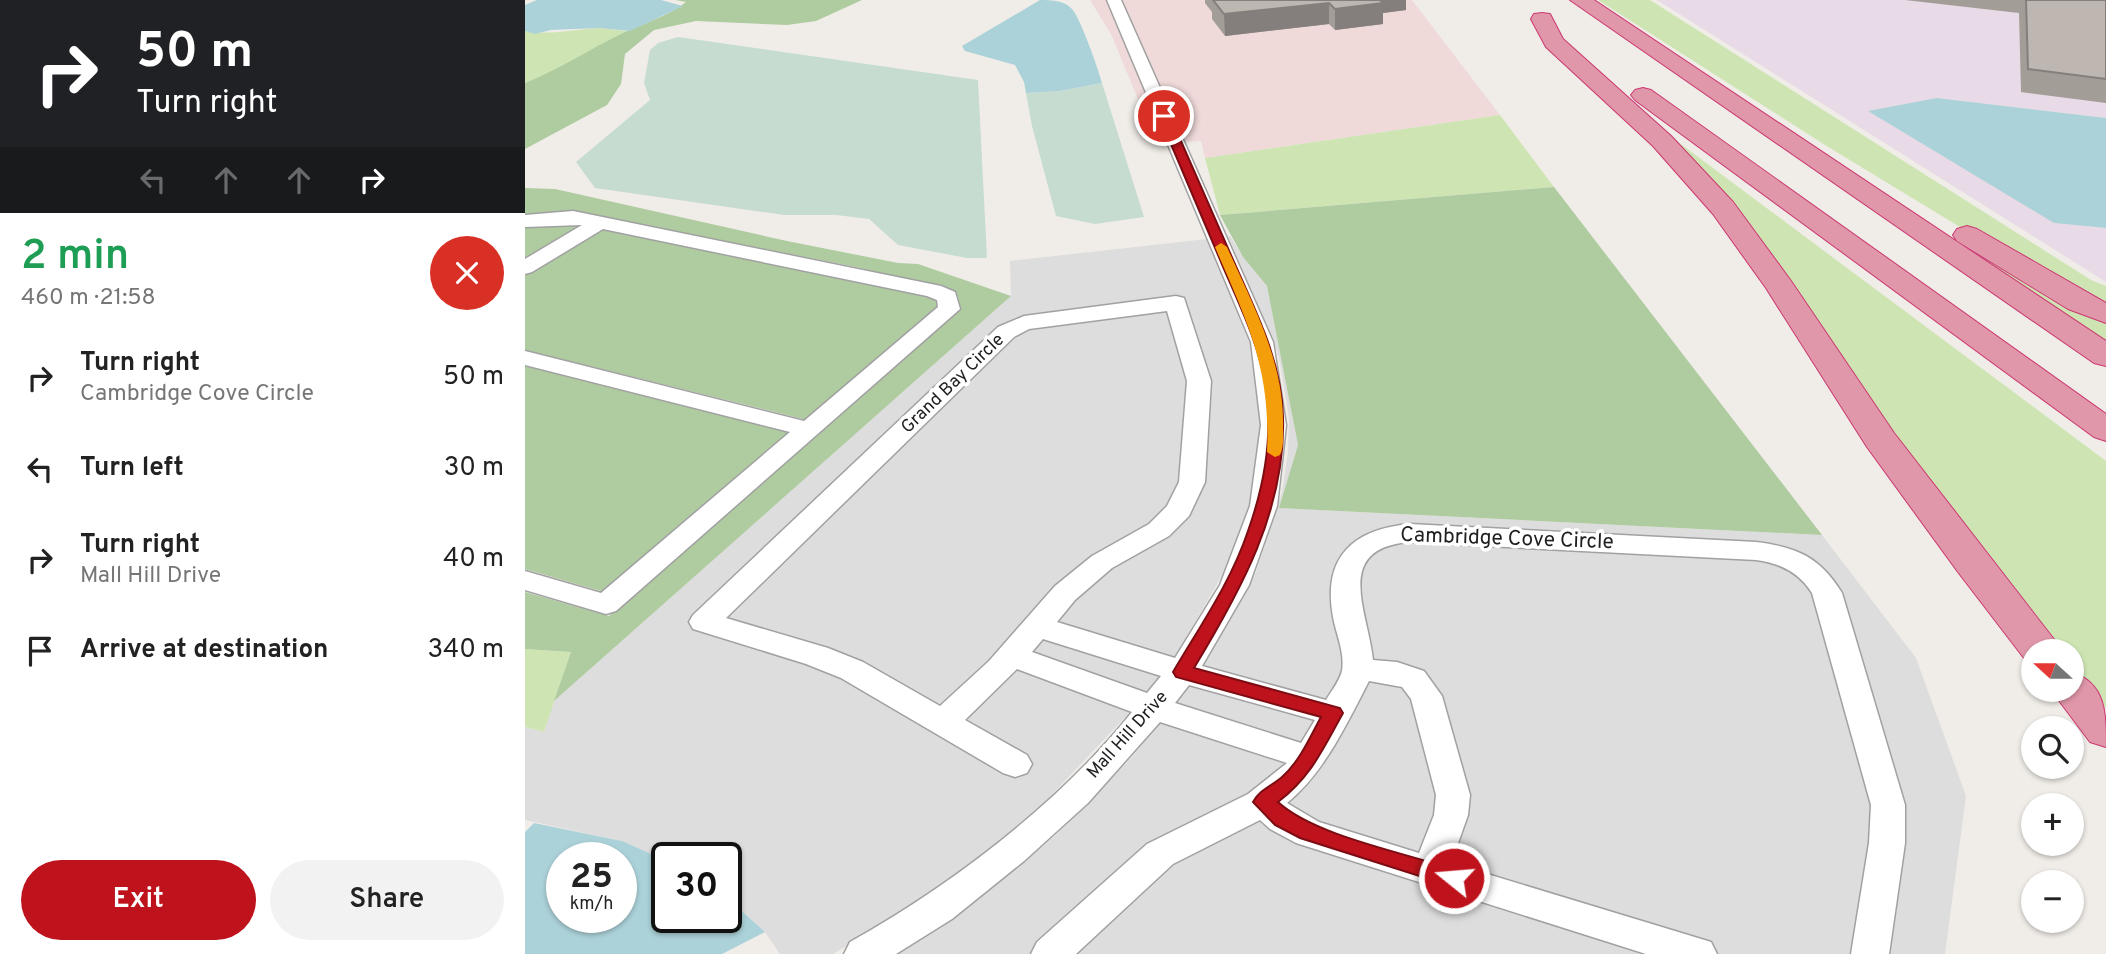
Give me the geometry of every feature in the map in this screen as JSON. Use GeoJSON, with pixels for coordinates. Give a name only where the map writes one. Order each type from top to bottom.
{"type":"FeatureCollection","features":[{"type":"Feature","properties":{"kind":"highway"},"geometry":{"type":"LineString","coordinates":[[1580,0],[2106,356]]}},
{"type":"Feature","properties":{"kind":"highway"},"geometry":{"type":"LineString","coordinates":[[2032,639],[1972,564],[1880,439],[1780,287],[1723,208],[1663,141],[1554,42],[1534,13],[1738,166],[2106,430]]}},
{"type":"Feature","properties":{"kind":"highway"},"geometry":{"type":"LineString","coordinates":[[1609,20],[2079,302],[2106,314]]}},
{"type":"Feature","properties":{"kind":"highway"},"geometry":{"type":"LineString","coordinates":[[2083,702],[2106,730]]}},
{"type":"Feature","properties":{"kind":"street","name":"Mall Hill Drive"},"geometry":{"type":"LineString","coordinates":[[863,954],[947,903],[1042,828],[1117,750],[1182,672],[1222,607],[1256,533],[1268,491],[1275,451],[1273,388],[1262,342],[1114,0]]}},
{"type":"Feature","properties":{"kind":"street"},"geometry":{"type":"LineString","coordinates":[[525,221],[573,217],[859,274],[947,297],[949,309],[606,604],[525,580]]}},
{"type":"Feature","properties":{"kind":"street"},"geometry":{"type":"LineString","coordinates":[[525,268],[600,222]]}},
{"type":"Feature","properties":{"kind":"street","name":"Grand Bay Circle"},"geometry":{"type":"LineString","coordinates":[[942,722],[1012,656],[1065,593],[1102,562],[1159,530],[1179,510],[1192,482],[1199,381],[1176,303],[1024,323],[1006,332],[704,622],[817,656],[852,670],[942,722],[1015,764]]}},
{"type":"Feature","properties":{"kind":"street"},"geometry":{"type":"LineString","coordinates":[[525,358],[810,429]]}},
{"type":"Feature","properties":{"kind":"street","name":"Cambridge Cove Circle"},"geometry":{"type":"LineString","coordinates":[[1358,668],[1359,652],[1347,614],[1349,566],[1357,550],[1380,537],[1410,533],[1756,551],[1780,555],[1797,562],[1821,582],[1827,593],[1885,788],[1888,805],[1887,843],[1870,954]]}},
{"type":"Feature","properties":{"kind":"street"},"geometry":{"type":"LineString","coordinates":[[1038,627],[1182,672],[1333,713]]}},
{"type":"Feature","properties":{"kind":"street"},"geometry":{"type":"LineString","coordinates":[[1012,656],[1153,708],[1307,757]]}},
{"type":"Feature","properties":{"kind":"street"},"geometry":{"type":"LineString","coordinates":[[1051,954],[1158,856],[1263,802],[1289,782],[1303,767],[1333,713],[1352,687],[1358,668],[1397,673],[1413,679],[1426,696],[1453,795],[1451,815],[1430,871]]}},
{"type":"Feature","properties":{"kind":"street"},"geometry":{"type":"LineString","coordinates":[[1263,802],[1282,819],[1308,832],[1698,954]]}},
{"type":"Feature","properties":{"kind":"shaded area"},"geometry":{"type":"Polygon","coordinates":[[[1090,0],[1106,0],[1166,142],[1156,143],[1111,34],[1090,0]]]}},
{"type":"Feature","properties":{"kind":"shaded area"},"geometry":{"type":"Polygon","coordinates":[[[1122,0],[1412,0],[1500,115],[1205,158],[1201,141],[1185,142],[1122,0]]]}},
{"type":"Feature","properties":{"kind":"shaded area"},"geometry":{"type":"Polygon","coordinates":[[[1657,0],[2106,0],[2106,118],[1937,98],[2054,223],[2106,228],[2106,282],[1657,0]]]}},
{"type":"Feature","properties":{"kind":"shaded area"},"geometry":{"type":"Polygon","coordinates":[[[1230,236],[1267,286],[1298,445],[1279,508],[1822,535],[1916,658],[1966,796],[1945,954],[893,954],[958,914],[1056,835],[1132,757],[1159,723],[1285,762],[1296,741],[1176,704],[1190,686],[1320,722],[1203,666],[1256,572],[1282,492],[1288,452],[1289,418],[1280,363],[1274,341],[1227,237],[1230,236]]]}},
{"type":"Feature","properties":{"kind":"shaded area"},"geometry":{"type":"Polygon","coordinates":[[[1207,239],[1250,343],[1256,363],[1263,417],[1255,489],[1227,567],[1174,658],[1059,623],[1044,640],[1160,677],[1147,693],[1033,651],[1016,669],[1130,712],[1028,820],[935,893],[833,954],[780,954],[765,932],[742,911],[742,842],[651,842],[651,854],[637,848],[637,842],[624,842],[525,820],[525,727],[544,732],[554,701],[1011,296],[1010,261],[1207,239]]]}},
{"type":"Feature","properties":{"kind":"green space"},"geometry":{"type":"Polygon","coordinates":[[[675,0],[862,0],[816,21],[787,25],[696,21],[654,30],[625,54],[621,84],[607,105],[525,149],[525,83],[686,2],[675,0]]]}},
{"type":"Feature","properties":{"kind":"green space"},"geometry":{"type":"Polygon","coordinates":[[[1598,0],[1650,0],[2091,280],[2106,286],[2106,307],[2034,272],[1825,145],[1598,0]]]}},
{"type":"Feature","properties":{"kind":"green space"},"geometry":{"type":"Polygon","coordinates":[[[599,28],[627,31],[558,70],[525,83],[525,31],[550,33],[599,28]]]}},
{"type":"Feature","properties":{"kind":"green space"},"geometry":{"type":"Polygon","coordinates":[[[678,37],[978,80],[987,258],[967,258],[898,245],[869,219],[836,215],[784,215],[595,188],[576,162],[650,100],[644,83],[650,50],[658,43],[678,37]]]}},
{"type":"Feature","properties":{"kind":"green space"},"geometry":{"type":"Polygon","coordinates":[[[1102,83],[1144,217],[1095,224],[1056,216],[1026,93],[1060,91],[1102,83]]]}},
{"type":"Feature","properties":{"kind":"green space"},"geometry":{"type":"Polygon","coordinates":[[[1500,115],[1554,187],[1220,215],[1205,158],[1500,115]]]}},
{"type":"Feature","properties":{"kind":"green space"},"geometry":{"type":"Polygon","coordinates":[[[1674,139],[2106,461],[2106,708],[2084,680],[2084,639],[2050,639],[1947,519],[1674,139]]]}},
{"type":"Feature","properties":{"kind":"green space"},"geometry":{"type":"Polygon","coordinates":[[[1554,187],[1822,535],[1279,508],[1298,445],[1267,286],[1243,257],[1220,215],[1554,187]]]}},
{"type":"Feature","properties":{"kind":"green space"},"geometry":{"type":"Polygon","coordinates":[[[525,188],[555,189],[787,241],[898,263],[918,264],[1011,296],[554,701],[571,652],[525,649],[525,592],[609,616],[960,308],[958,296],[939,287],[856,267],[580,213],[525,217],[525,188]]]}},
{"type":"Feature","properties":{"kind":"green space"},"geometry":{"type":"Polygon","coordinates":[[[585,224],[525,261],[525,225],[585,224]]]}},
{"type":"Feature","properties":{"kind":"green space"},"geometry":{"type":"Polygon","coordinates":[[[602,228],[926,296],[936,300],[937,309],[807,420],[525,350],[525,275],[602,228]]]}},
{"type":"Feature","properties":{"kind":"green space"},"geometry":{"type":"Polygon","coordinates":[[[1972,248],[2106,319],[2106,342],[1970,250],[1972,248]]]}},
{"type":"Feature","properties":{"kind":"green space"},"geometry":{"type":"Polygon","coordinates":[[[525,365],[792,433],[604,592],[525,569],[525,365]]]}},
{"type":"Feature","properties":{"kind":"green space"},"geometry":{"type":"Polygon","coordinates":[[[525,649],[571,652],[544,732],[525,727],[525,649]]]}},
{"type":"Feature","properties":{"kind":"water"},"geometry":{"type":"Polygon","coordinates":[[[537,0],[661,0],[683,6],[630,31],[599,28],[551,30],[535,34],[525,31],[525,5],[537,0]]]}},
{"type":"Feature","properties":{"kind":"water"},"geometry":{"type":"Polygon","coordinates":[[[1040,0],[1061,2],[1072,9],[1084,33],[1102,83],[1060,91],[1026,93],[1024,82],[1015,65],[965,51],[962,46],[1040,0]]]}},
{"type":"Feature","properties":{"kind":"water"},"geometry":{"type":"Polygon","coordinates":[[[1937,98],[2106,118],[2106,228],[2054,223],[1868,111],[1937,98]]]}},
{"type":"Feature","properties":{"kind":"water"},"geometry":{"type":"Polygon","coordinates":[[[534,823],[624,842],[546,842],[546,933],[637,933],[637,848],[651,854],[651,933],[742,933],[742,911],[765,932],[722,954],[525,954],[525,832],[534,823]]]}},
{"type":"Feature","properties":{"kind":"building"},"geometry":{"type":"Polygon","coordinates":[[[1213,0],[1380,0],[1383,3],[1335,9],[1329,3],[1224,14],[1213,0]]]}},
{"type":"Feature","properties":{"kind":"building"},"geometry":{"type":"Polygon","coordinates":[[[2026,0],[2106,0],[2106,79],[2028,69],[2026,0]]]}},
{"type":"Feature","properties":{"kind":"slow traffic"},"geometry":{"type":"LineString","coordinates":[[1221,247],[1262,342],[1268,363],[1276,417],[1275,452]]}},
{"type":"Feature","properties":{"kind":"route"},"geometry":{"type":"LineString","coordinates":[[1164,116],[1262,342],[1273,388],[1276,417],[1275,451],[1268,491],[1256,533],[1242,570],[1182,672],[1333,713],[1303,767],[1263,802],[1282,819],[1308,832],[1454,878]]}}]}
